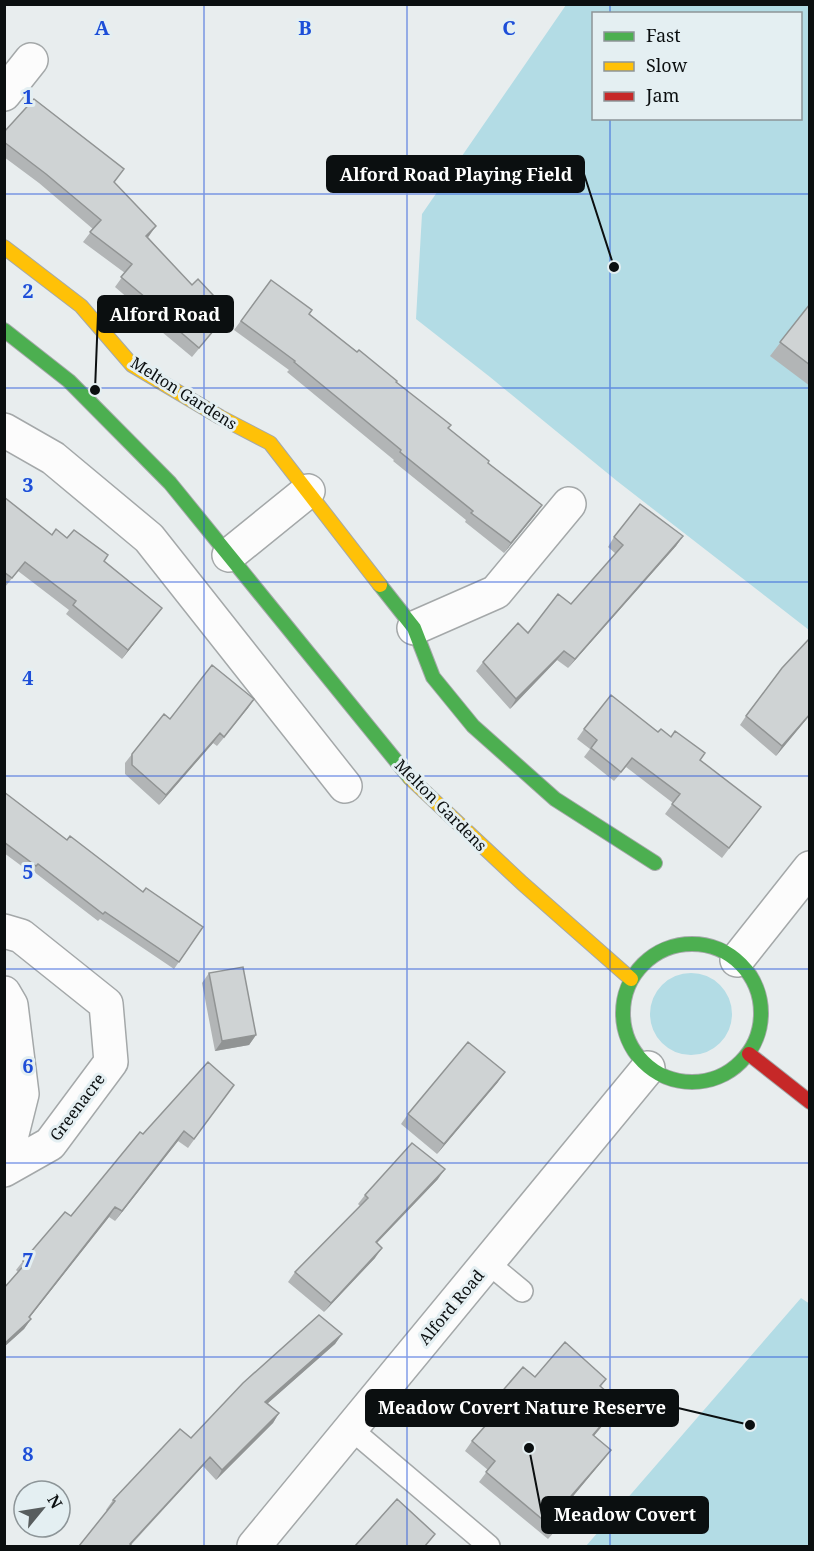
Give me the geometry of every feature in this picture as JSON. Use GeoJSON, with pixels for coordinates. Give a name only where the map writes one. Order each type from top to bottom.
{"type":"FeatureCollection","features":[{"type":"Feature","properties":{"kind":"street"},"geometry":{"type":"LineString","coordinates":[[4,94],[31,60]]}},
{"type":"Feature","properties":{"kind":"street","name":"Melton Gardens"},"geometry":{"type":"LineString","coordinates":[[4,247],[81,306],[132,365],[220,417],[270,443],[309,490],[344,540],[414,628],[433,677],[473,726],[555,799],[655,863]]}},
{"type":"Feature","properties":{"kind":"street","name":"Melton Gardens"},"geometry":{"type":"LineString","coordinates":[[4,330],[69,381],[170,483],[407,776],[522,883],[631,979]]}},
{"type":"Feature","properties":{"kind":"street"},"geometry":{"type":"LineString","coordinates":[[4,430],[52,458],[149,538],[345,786]]}},
{"type":"Feature","properties":{"kind":"street"},"geometry":{"type":"LineString","coordinates":[[229,555],[309,490]]}},
{"type":"Feature","properties":{"kind":"street"},"geometry":{"type":"LineString","coordinates":[[414,628],[496,592],[569,504]]}},
{"type":"Feature","properties":{"kind":"street"},"geometry":{"type":"LineString","coordinates":[[737,960],[810,868]]}},
{"type":"Feature","properties":{"kind":"street","name":"Greenacre"},"geometry":{"type":"LineString","coordinates":[[4,931],[21,936],[106,1004],[111,1062],[50,1144],[4,1168]]}},
{"type":"Feature","properties":{"kind":"street"},"geometry":{"type":"LineString","coordinates":[[679,944],[710,945],[737,960],[757,988],[762,1022],[749,1054],[729,1074],[702,1083],[674,1081],[648,1068],[632,1050],[623,1027],[623,1002],[631,979],[651,956],[679,944]]}},
{"type":"Feature","properties":{"kind":"street","name":"Greenacre"},"geometry":{"type":"LineString","coordinates":[[4,993],[10,1005],[22,1094],[4,1168]]}},
{"type":"Feature","properties":{"kind":"street"},"geometry":{"type":"LineString","coordinates":[[749,1054],[810,1102]]}},
{"type":"Feature","properties":{"kind":"street","name":"Alford Road"},"geometry":{"type":"LineString","coordinates":[[254,1546],[648,1068]]}},
{"type":"Feature","properties":{"kind":"lane"},"geometry":{"type":"LineString","coordinates":[[488,1263],[522,1291]]}},
{"type":"Feature","properties":{"kind":"lane"},"geometry":{"type":"LineString","coordinates":[[351,1429],[489,1546]]}},
{"type":"Feature","properties":{"kind":"shaded area"},"geometry":{"type":"Polygon","coordinates":[[[566,5],[809,5],[809,630],[617,481],[416,319],[422,214],[566,5]]]}},
{"type":"Feature","properties":{"kind":"shaded area"},"geometry":{"type":"Polygon","coordinates":[[[691,973],[707,976],[720,985],[729,998],[732,1014],[729,1030],[720,1043],[707,1052],[691,1055],[675,1052],[662,1043],[653,1030],[650,1014],[653,998],[662,985],[675,976],[691,973]]]}},
{"type":"Feature","properties":{"kind":"shaded area"},"geometry":{"type":"Polygon","coordinates":[[[801,1298],[810,1304],[809,1546],[586,1546],[801,1298]]]}},
{"type":"Feature","properties":{"kind":"building"},"geometry":{"type":"Polygon","coordinates":[[[34,99],[124,169],[114,182],[156,226],[146,236],[192,285],[198,279],[229,312],[199,348],[163,317],[165,314],[121,277],[132,264],[90,232],[101,220],[4,142],[4,132],[34,99]]]}},
{"type":"Feature","properties":{"kind":"building"},"geometry":{"type":"Polygon","coordinates":[[[271,280],[312,310],[309,314],[357,352],[359,350],[451,425],[448,428],[542,505],[511,543],[471,513],[473,511],[400,452],[401,450],[295,361],[241,321],[271,280]]]}},
{"type":"Feature","properties":{"kind":"building"},"geometry":{"type":"Polygon","coordinates":[[[810,304],[810,365],[780,342],[810,304]]]}},
{"type":"Feature","properties":{"kind":"building"},"geometry":{"type":"Polygon","coordinates":[[[4,497],[52,535],[56,529],[67,538],[74,530],[108,555],[104,561],[162,608],[128,650],[73,605],[76,601],[25,562],[12,578],[4,572],[4,497]]]}},
{"type":"Feature","properties":{"kind":"building"},"geometry":{"type":"Polygon","coordinates":[[[640,504],[683,536],[575,659],[564,651],[516,699],[483,662],[518,623],[528,633],[558,594],[571,604],[623,545],[614,537],[640,504]]]}},
{"type":"Feature","properties":{"kind":"building"},"geometry":{"type":"Polygon","coordinates":[[[810,638],[810,714],[782,746],[746,716],[782,668],[810,638]]]}},
{"type":"Feature","properties":{"kind":"building"},"geometry":{"type":"Polygon","coordinates":[[[212,665],[254,699],[224,737],[220,733],[166,795],[132,765],[132,754],[164,714],[170,719],[212,665]]]}},
{"type":"Feature","properties":{"kind":"building"},"geometry":{"type":"Polygon","coordinates":[[[611,695],[658,732],[661,729],[671,737],[675,731],[705,753],[700,760],[761,807],[729,848],[672,804],[680,794],[632,758],[621,772],[591,748],[597,740],[584,729],[611,695]]]}},
{"type":"Feature","properties":{"kind":"building"},"geometry":{"type":"Polygon","coordinates":[[[4,792],[67,840],[70,836],[143,892],[146,888],[203,927],[179,962],[105,912],[103,914],[38,864],[36,866],[4,842],[4,792]]]}},
{"type":"Feature","properties":{"kind":"building"},"geometry":{"type":"Polygon","coordinates":[[[243,967],[256,1035],[222,1041],[209,973],[243,967]]]}},
{"type":"Feature","properties":{"kind":"building"},"geometry":{"type":"Polygon","coordinates":[[[468,1042],[505,1072],[444,1144],[408,1114],[468,1042]]]}},
{"type":"Feature","properties":{"kind":"building"},"geometry":{"type":"Polygon","coordinates":[[[208,1062],[234,1085],[194,1139],[184,1131],[122,1211],[115,1207],[29,1317],[31,1319],[4,1344],[4,1288],[26,1263],[23,1261],[65,1212],[71,1216],[140,1132],[143,1134],[208,1062]]]}},
{"type":"Feature","properties":{"kind":"building"},"geometry":{"type":"Polygon","coordinates":[[[412,1143],[445,1169],[376,1242],[382,1248],[331,1303],[295,1272],[368,1198],[365,1195],[412,1143]]]}},
{"type":"Feature","properties":{"kind":"building"},"geometry":{"type":"Polygon","coordinates":[[[319,1315],[342,1334],[265,1402],[279,1413],[222,1470],[210,1457],[130,1544],[132,1546],[79,1546],[115,1501],[113,1500],[180,1429],[191,1438],[243,1383],[319,1315]]]}},
{"type":"Feature","properties":{"kind":"building"},"geometry":{"type":"Polygon","coordinates":[[[565,1342],[606,1379],[600,1386],[620,1403],[593,1435],[611,1450],[566,1502],[573,1508],[555,1530],[486,1472],[495,1461],[472,1441],[500,1409],[493,1402],[523,1367],[535,1377],[565,1342]]]}},
{"type":"Feature","properties":{"kind":"building"},"geometry":{"type":"Polygon","coordinates":[[[397,1499],[435,1534],[425,1546],[355,1546],[397,1499]]]}},
{"type":"Feature","properties":{"kind":"traffic: fast"},"geometry":{"type":"LineString","coordinates":[[4,330],[69,381],[170,483],[410,778]]}},
{"type":"Feature","properties":{"kind":"traffic: fast"},"geometry":{"type":"LineString","coordinates":[[380,585],[414,628],[433,677],[473,726],[555,799],[655,863]]}},
{"type":"Feature","properties":{"kind":"traffic: fast"},"geometry":{"type":"LineString","coordinates":[[692,944],[718,949],[741,964],[756,987],[761,1013],[756,1039],[741,1062],[718,1077],[692,1082],[666,1077],[643,1062],[628,1039],[623,1013],[628,987],[643,964],[666,949],[692,944]]}},
{"type":"Feature","properties":{"kind":"traffic: slow"},"geometry":{"type":"LineString","coordinates":[[4,247],[81,306],[132,365],[220,417],[270,443],[380,585]]}},
{"type":"Feature","properties":{"kind":"traffic: slow"},"geometry":{"type":"LineString","coordinates":[[410,778],[522,883],[631,979]]}},
{"type":"Feature","properties":{"kind":"traffic: jam"},"geometry":{"type":"LineString","coordinates":[[749,1054],[810,1102]]}},
{"type":"Feature","properties":{"kind":"place","name":"Alford Road Playing Field"},"geometry":{"type":"Point","coordinates":[614,267]}},
{"type":"Feature","properties":{"kind":"place","name":"Alford Road"},"geometry":{"type":"Point","coordinates":[95,390]}},
{"type":"Feature","properties":{"kind":"place","name":"Meadow Covert Nature Reserve"},"geometry":{"type":"Point","coordinates":[750,1425]}},
{"type":"Feature","properties":{"kind":"place","name":"Meadow Covert"},"geometry":{"type":"Point","coordinates":[529,1448]}}]}
